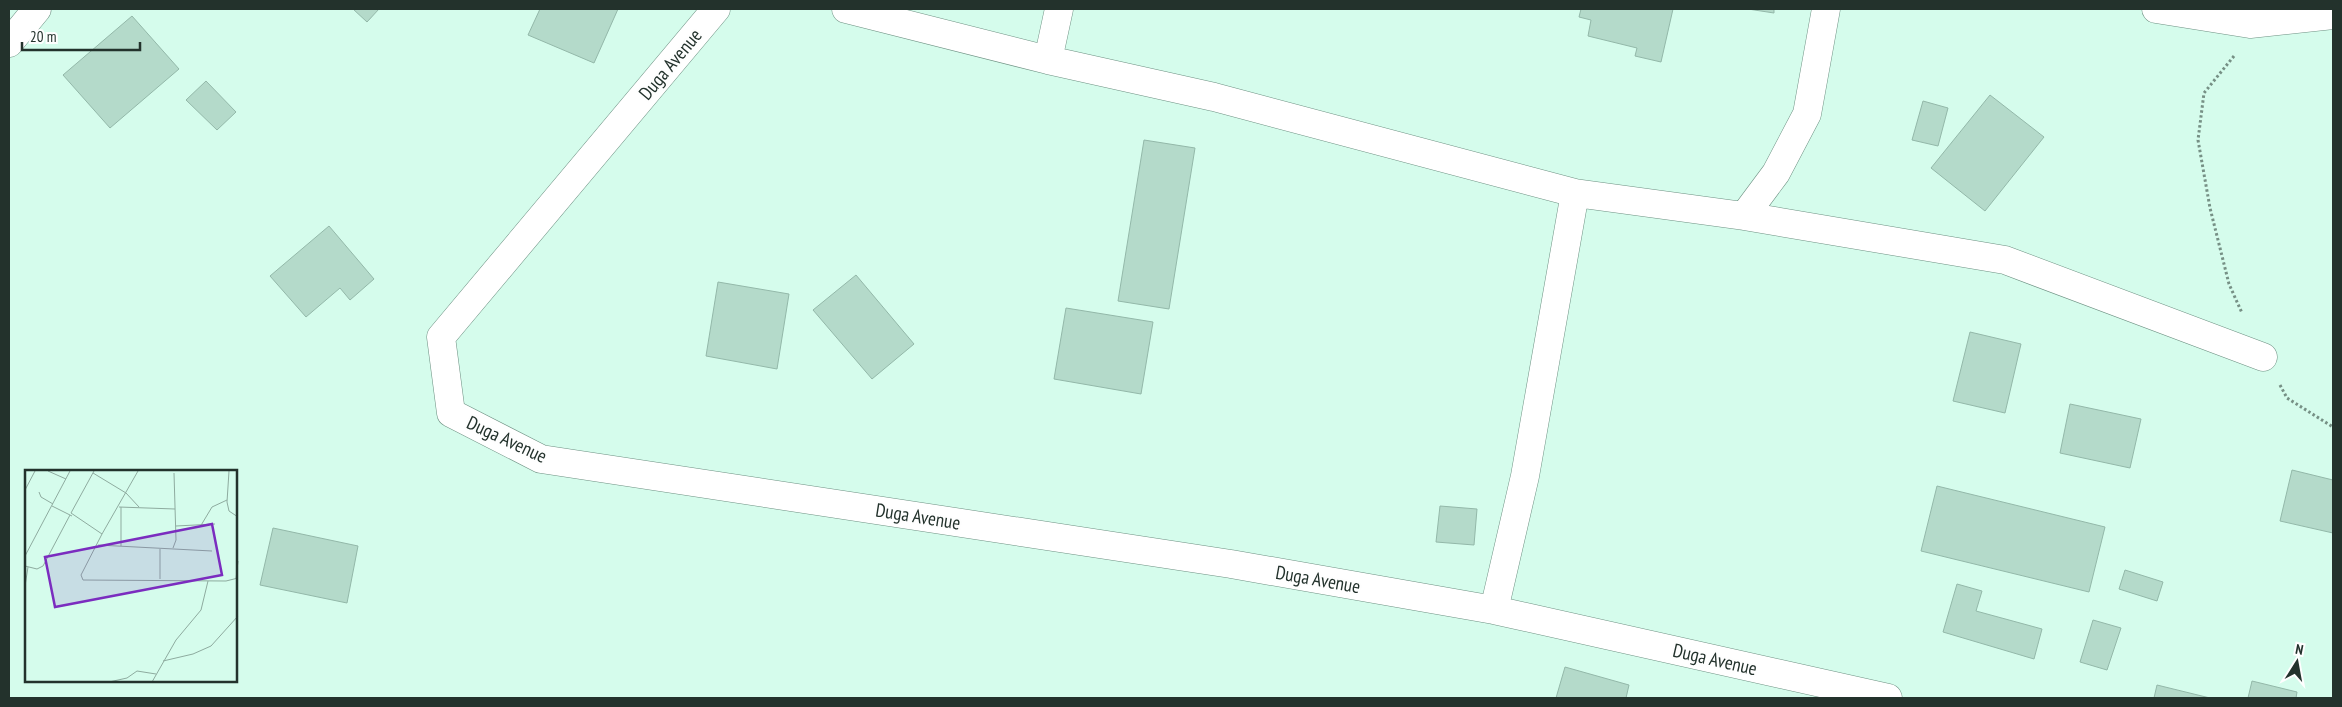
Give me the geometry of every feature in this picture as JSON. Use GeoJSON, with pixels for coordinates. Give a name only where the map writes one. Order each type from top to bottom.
{"type":"FeatureCollection","features":[{"type":"Feature","properties":{"kind":"street"},"geometry":{"type":"LineString","coordinates":[[9,43],[37,9]]}},
{"type":"Feature","properties":{"kind":"street","name":"Duga Avenue"},"geometry":{"type":"LineString","coordinates":[[716,9],[441,337],[451,413],[541,459],[1231,564],[1494,610],[1888,698]]}},
{"type":"Feature","properties":{"kind":"street"},"geometry":{"type":"LineString","coordinates":[[846,9],[1048,60],[1214,97],[1575,193],[1744,216],[2005,260],[2263,357]]}},
{"type":"Feature","properties":{"kind":"street"},"geometry":{"type":"LineString","coordinates":[[1048,60],[1059,9]]}},
{"type":"Feature","properties":{"kind":"street"},"geometry":{"type":"LineString","coordinates":[[1744,216],[1776,173],[1807,114],[1826,9]]}},
{"type":"Feature","properties":{"kind":"street"},"geometry":{"type":"LineString","coordinates":[[2162,9],[2250,24],[2333,15]]}},
{"type":"Feature","properties":{"kind":"street"},"geometry":{"type":"LineString","coordinates":[[1494,610],[1525,476],[1575,193]]}},
{"type":"Feature","properties":{"kind":"path"},"geometry":{"type":"LineString","coordinates":[[2250,24],[2232,59],[2204,93],[2198,140],[2210,208],[2229,284],[2263,357],[2287,398],[2333,427]]}},
{"type":"Feature","properties":{"kind":"building"},"geometry":{"type":"Polygon","coordinates":[[[353,9],[379,9],[367,22],[353,9]]]}},
{"type":"Feature","properties":{"kind":"building"},"geometry":{"type":"Polygon","coordinates":[[[540,9],[618,9],[594,63],[528,35],[540,9]]]}},
{"type":"Feature","properties":{"kind":"building"},"geometry":{"type":"Polygon","coordinates":[[[1581,9],[1673,9],[1661,62],[1635,56],[1637,48],[1588,36],[1591,20],[1579,17],[1581,9]]]}},
{"type":"Feature","properties":{"kind":"building"},"geometry":{"type":"Polygon","coordinates":[[[1748,9],[1774,9],[1774,13],[1748,9]]]}},
{"type":"Feature","properties":{"kind":"building"},"geometry":{"type":"Polygon","coordinates":[[[132,16],[179,69],[110,128],[63,75],[132,16]]]}},
{"type":"Feature","properties":{"kind":"building"},"geometry":{"type":"Polygon","coordinates":[[[206,81],[236,112],[217,130],[186,100],[206,81]]]}},
{"type":"Feature","properties":{"kind":"building"},"geometry":{"type":"Polygon","coordinates":[[[1990,95],[2044,137],[1985,211],[1931,168],[1990,95]]]}},
{"type":"Feature","properties":{"kind":"building"},"geometry":{"type":"Polygon","coordinates":[[[1923,101],[1948,108],[1938,146],[1912,140],[1923,101]]]}},
{"type":"Feature","properties":{"kind":"building"},"geometry":{"type":"Polygon","coordinates":[[[1144,140],[1195,148],[1169,309],[1118,301],[1144,140]]]}},
{"type":"Feature","properties":{"kind":"building"},"geometry":{"type":"Polygon","coordinates":[[[329,226],[374,279],[350,300],[340,288],[306,317],[270,276],[329,226]]]}},
{"type":"Feature","properties":{"kind":"building"},"geometry":{"type":"Polygon","coordinates":[[[856,275],[914,344],[872,379],[813,310],[856,275]]]}},
{"type":"Feature","properties":{"kind":"building"},"geometry":{"type":"Polygon","coordinates":[[[718,282],[789,294],[777,369],[706,356],[718,282]]]}},
{"type":"Feature","properties":{"kind":"building"},"geometry":{"type":"Polygon","coordinates":[[[1066,308],[1153,322],[1141,394],[1054,379],[1066,308]]]}},
{"type":"Feature","properties":{"kind":"building"},"geometry":{"type":"Polygon","coordinates":[[[1970,332],[2021,344],[2005,413],[1953,401],[1970,332]]]}},
{"type":"Feature","properties":{"kind":"building"},"geometry":{"type":"Polygon","coordinates":[[[2070,404],[2141,419],[2130,468],[2060,453],[2070,404]]]}},
{"type":"Feature","properties":{"kind":"building"},"geometry":{"type":"Polygon","coordinates":[[[2292,470],[2333,480],[2333,533],[2280,521],[2292,470]]]}},
{"type":"Feature","properties":{"kind":"building"},"geometry":{"type":"Polygon","coordinates":[[[1937,486],[2105,527],[2089,592],[1921,551],[1937,486]]]}},
{"type":"Feature","properties":{"kind":"building"},"geometry":{"type":"Polygon","coordinates":[[[1440,506],[1477,509],[1474,545],[1436,542],[1440,506]]]}},
{"type":"Feature","properties":{"kind":"building"},"geometry":{"type":"Polygon","coordinates":[[[273,528],[358,546],[347,603],[260,585],[273,528]]]}},
{"type":"Feature","properties":{"kind":"building"},"geometry":{"type":"Polygon","coordinates":[[[2125,570],[2163,582],[2157,601],[2119,589],[2125,570]]]}},
{"type":"Feature","properties":{"kind":"building"},"geometry":{"type":"Polygon","coordinates":[[[1957,584],[1982,591],[1976,611],[2042,629],[2034,659],[1943,632],[1957,584]]]}},
{"type":"Feature","properties":{"kind":"building"},"geometry":{"type":"Polygon","coordinates":[[[2093,620],[2121,628],[2107,670],[2080,662],[2093,620]]]}},
{"type":"Feature","properties":{"kind":"building"},"geometry":{"type":"Polygon","coordinates":[[[1565,667],[1629,685],[1626,698],[1556,698],[1565,667]]]}},
{"type":"Feature","properties":{"kind":"building"},"geometry":{"type":"Polygon","coordinates":[[[2252,681],[2297,692],[2296,698],[2248,698],[2252,681]]]}},
{"type":"Feature","properties":{"kind":"building"},"geometry":{"type":"Polygon","coordinates":[[[2157,685],[2210,698],[2154,698],[2157,685]]]}}]}
